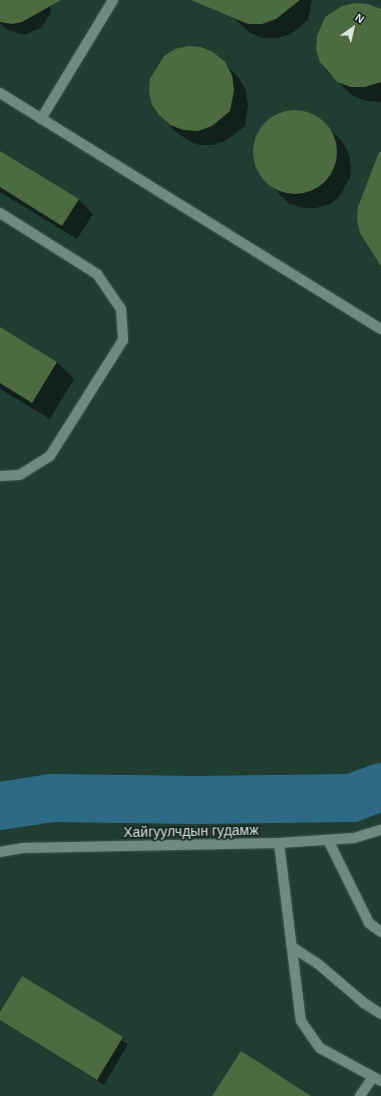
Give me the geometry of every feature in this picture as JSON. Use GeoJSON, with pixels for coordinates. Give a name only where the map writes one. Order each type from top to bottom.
{"type":"FeatureCollection","features":[{"type":"Feature","properties":{"kind":"street"},"geometry":{"type":"LineString","coordinates":[[41,119],[113,0]]}},
{"type":"Feature","properties":{"kind":"street"},"geometry":{"type":"LineString","coordinates":[[0,93],[381,329]]}},
{"type":"Feature","properties":{"kind":"street"},"geometry":{"type":"LineString","coordinates":[[0,213],[98,274],[121,309],[123,340],[50,456],[19,475],[0,476]]}},
{"type":"Feature","properties":{"kind":"street","name":"Хайгуулчдын гудамж"},"geometry":{"type":"LineString","coordinates":[[0,852],[22,848],[279,843],[354,838],[381,830]]}},
{"type":"Feature","properties":{"kind":"street"},"geometry":{"type":"LineString","coordinates":[[328,840],[369,923],[381,932]]}},
{"type":"Feature","properties":{"kind":"street"},"geometry":{"type":"LineString","coordinates":[[279,843],[300,1021],[320,1048],[377,1079],[360,1096]]}},
{"type":"Feature","properties":{"kind":"street"},"geometry":{"type":"LineString","coordinates":[[292,947],[317,963],[364,1003],[381,1014]]}},
{"type":"Feature","properties":{"kind":"building"},"geometry":{"type":"Polygon","coordinates":[[[0,0],[61,0],[22,22],[12,24],[0,22],[0,0]]]}},
{"type":"Feature","properties":{"kind":"building"},"geometry":{"type":"Polygon","coordinates":[[[191,0],[300,0],[276,19],[262,24],[248,24],[191,0]]]}},
{"type":"Feature","properties":{"kind":"building"},"geometry":{"type":"Polygon","coordinates":[[[355,3],[368,4],[381,9],[381,82],[365,87],[351,87],[337,82],[320,62],[316,49],[317,36],[325,17],[342,6],[355,3]]]}},
{"type":"Feature","properties":{"kind":"building"},"geometry":{"type":"Polygon","coordinates":[[[188,46],[201,47],[213,52],[225,62],[232,75],[234,90],[230,111],[212,126],[198,131],[183,130],[170,125],[160,116],[152,105],[149,92],[150,79],[164,56],[175,49],[188,46]]]}},
{"type":"Feature","properties":{"kind":"building"},"geometry":{"type":"Polygon","coordinates":[[[295,110],[311,113],[325,122],[334,136],[337,152],[334,168],[325,182],[311,191],[295,194],[279,191],[265,182],[256,168],[253,152],[256,136],[265,122],[279,113],[295,110]]]}},
{"type":"Feature","properties":{"kind":"building"},"geometry":{"type":"Polygon","coordinates":[[[0,151],[79,199],[62,226],[0,187],[0,151]]]}},
{"type":"Feature","properties":{"kind":"building"},"geometry":{"type":"Polygon","coordinates":[[[379,152],[381,152],[381,266],[360,233],[357,220],[358,207],[379,152]]]}},
{"type":"Feature","properties":{"kind":"building"},"geometry":{"type":"Polygon","coordinates":[[[0,327],[57,362],[32,403],[0,383],[0,327]]]}},
{"type":"Feature","properties":{"kind":"building"},"geometry":{"type":"Polygon","coordinates":[[[22,976],[123,1037],[97,1080],[0,1020],[0,1012],[22,976]]]}},
{"type":"Feature","properties":{"kind":"building"},"geometry":{"type":"Polygon","coordinates":[[[241,1051],[311,1096],[212,1096],[241,1051]]]}},
{"type":"Feature","properties":{"kind":"waterway"},"geometry":{"type":"LineString","coordinates":[[0,806],[51,798],[196,800],[352,798],[381,787]]}}]}
